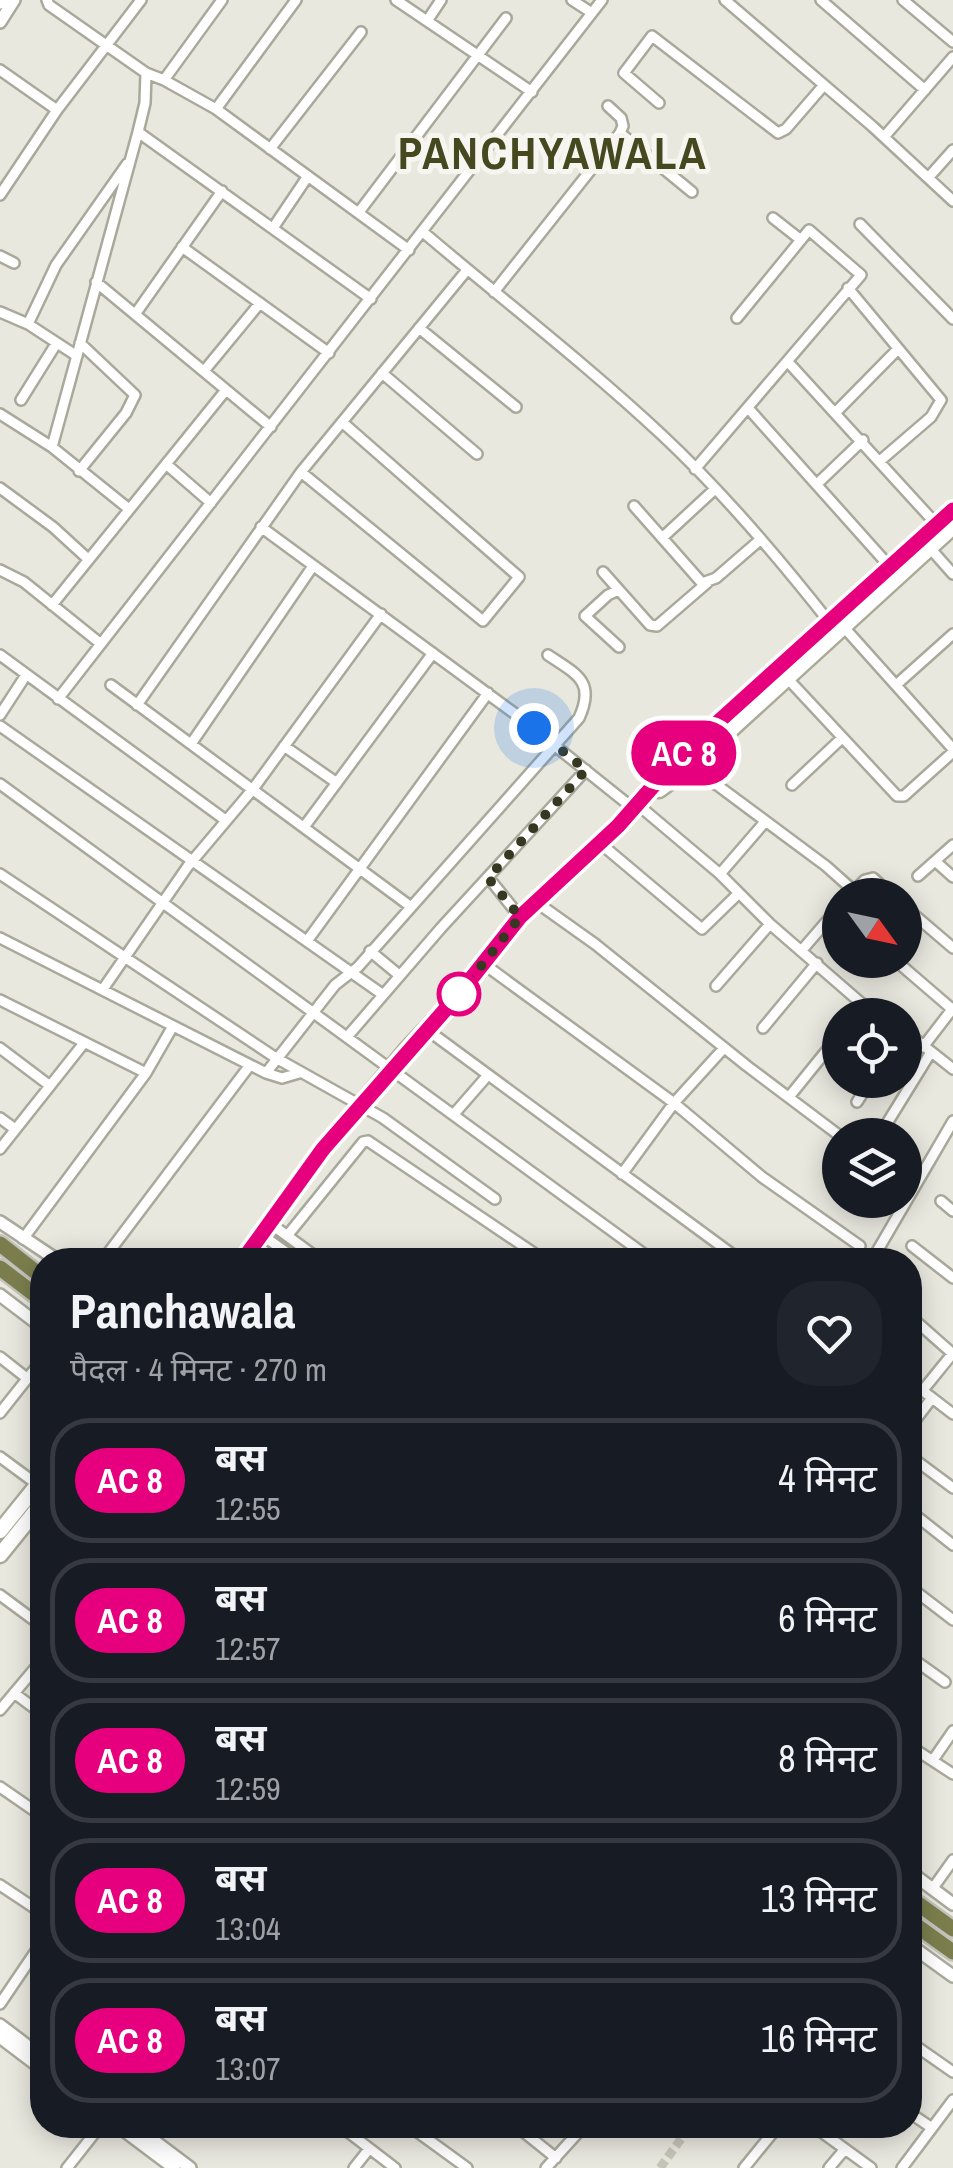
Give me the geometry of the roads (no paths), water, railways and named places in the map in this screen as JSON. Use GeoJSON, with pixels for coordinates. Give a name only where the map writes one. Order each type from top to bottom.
{"type":"FeatureCollection","features":[{"type":"Feature","properties":{"kind":"highway"},"geometry":{"type":"LineString","coordinates":[[0,1244],[30,1267]]}},
{"type":"Feature","properties":{"kind":"highway"},"geometry":{"type":"LineString","coordinates":[[0,1268],[30,1291]]}},
{"type":"Feature","properties":{"kind":"highway"},"geometry":{"type":"LineString","coordinates":[[922,1907],[953,1929]]}},
{"type":"Feature","properties":{"kind":"highway"},"geometry":{"type":"LineString","coordinates":[[922,1930],[953,1952]]}},
{"type":"Feature","properties":{"kind":"main road"},"geometry":{"type":"LineString","coordinates":[[252,1248],[323,1149],[459,994],[520,917],[600,844],[676,760],[928,547],[953,510]]}},
{"type":"Feature","properties":{"kind":"main road"},"geometry":{"type":"LineString","coordinates":[[636,807],[688,769],[788,679],[891,568],[945,526]]}},
{"type":"Feature","properties":{"kind":"main road"},"geometry":{"type":"LineString","coordinates":[[0,1531],[30,1497]]}},
{"type":"Feature","properties":{"kind":"main road"},"geometry":{"type":"LineString","coordinates":[[0,1555],[30,1518]]}},
{"type":"Feature","properties":{"kind":"street"},"geometry":{"type":"LineString","coordinates":[[0,22],[14,0]]}},
{"type":"Feature","properties":{"kind":"street"},"geometry":{"type":"LineString","coordinates":[[47,0],[49,6],[146,73],[216,109],[410,250]]}},
{"type":"Feature","properties":{"kind":"street"},"geometry":{"type":"LineString","coordinates":[[0,195],[57,110],[141,0]]}},
{"type":"Feature","properties":{"kind":"street"},"geometry":{"type":"LineString","coordinates":[[164,80],[222,0]]}},
{"type":"Feature","properties":{"kind":"street"},"geometry":{"type":"LineString","coordinates":[[216,109],[296,0]]}},
{"type":"Feature","properties":{"kind":"street"},"geometry":{"type":"LineString","coordinates":[[396,0],[532,92]]}},
{"type":"Feature","properties":{"kind":"street"},"geometry":{"type":"LineString","coordinates":[[427,21],[441,0]]}},
{"type":"Feature","properties":{"kind":"street"},"geometry":{"type":"LineString","coordinates":[[572,0],[592,13]]}},
{"type":"Feature","properties":{"kind":"street"},"geometry":{"type":"LineString","coordinates":[[58,698],[602,0]]}},
{"type":"Feature","properties":{"kind":"street"},"geometry":{"type":"LineString","coordinates":[[725,0],[953,201]]}},
{"type":"Feature","properties":{"kind":"street"},"geometry":{"type":"LineString","coordinates":[[821,0],[925,90]]}},
{"type":"Feature","properties":{"kind":"street"},"geometry":{"type":"LineString","coordinates":[[903,0],[953,42]]}},
{"type":"Feature","properties":{"kind":"street"},"geometry":{"type":"LineString","coordinates":[[358,212],[506,18]]}},
{"type":"Feature","properties":{"kind":"street"},"geometry":{"type":"LineString","coordinates":[[270,149],[360,32]]}},
{"type":"Feature","properties":{"kind":"street"},"geometry":{"type":"LineString","coordinates":[[659,103],[624,74],[652,36],[778,133],[786,130],[824,85]]}},
{"type":"Feature","properties":{"kind":"street"},"geometry":{"type":"LineString","coordinates":[[884,137],[953,57]]}},
{"type":"Feature","properties":{"kind":"street"},"geometry":{"type":"LineString","coordinates":[[0,70],[57,110]]}},
{"type":"Feature","properties":{"kind":"street"},"geometry":{"type":"LineString","coordinates":[[52,447],[138,132],[146,73]]}},
{"type":"Feature","properties":{"kind":"street"},"geometry":{"type":"LineString","coordinates":[[494,292],[620,133],[621,118],[608,106]]}},
{"type":"Feature","properties":{"kind":"street"},"geometry":{"type":"LineString","coordinates":[[138,132],[371,298]]}},
{"type":"Feature","properties":{"kind":"street"},"geometry":{"type":"LineString","coordinates":[[620,133],[692,192]]}},
{"type":"Feature","properties":{"kind":"street"},"geometry":{"type":"LineString","coordinates":[[928,178],[953,150]]}},
{"type":"Feature","properties":{"kind":"street"},"geometry":{"type":"LineString","coordinates":[[28,324],[56,265],[131,158]]}},
{"type":"Feature","properties":{"kind":"street"},"geometry":{"type":"LineString","coordinates":[[0,166],[12,175]]}},
{"type":"Feature","properties":{"kind":"street"},"geometry":{"type":"LineString","coordinates":[[273,228],[308,176]]}},
{"type":"Feature","properties":{"kind":"street"},"geometry":{"type":"LineString","coordinates":[[136,313],[222,191]]}},
{"type":"Feature","properties":{"kind":"street"},"geometry":{"type":"LineString","coordinates":[[773,218],[800,240]]}},
{"type":"Feature","properties":{"kind":"street"},"geometry":{"type":"LineString","coordinates":[[860,224],[953,320]]}},
{"type":"Feature","properties":{"kind":"street"},"geometry":{"type":"LineString","coordinates":[[695,468],[862,275],[808,230],[736,318]]}},
{"type":"Feature","properties":{"kind":"street"},"geometry":{"type":"LineString","coordinates":[[423,232],[572,354],[695,468],[896,685],[949,736],[953,750],[904,796],[897,796],[788,679]]}},
{"type":"Feature","properties":{"kind":"street"},"geometry":{"type":"LineString","coordinates":[[182,247],[329,352]]}},
{"type":"Feature","properties":{"kind":"street"},"geometry":{"type":"LineString","coordinates":[[0,256],[14,264]]}},
{"type":"Feature","properties":{"kind":"street"},"geometry":{"type":"LineString","coordinates":[[138,705],[301,472],[467,270]]}},
{"type":"Feature","properties":{"kind":"street"},"geometry":{"type":"LineString","coordinates":[[96,282],[271,427]]}},
{"type":"Feature","properties":{"kind":"street"},"geometry":{"type":"LineString","coordinates":[[848,288],[941,400],[931,417],[881,460]]}},
{"type":"Feature","properties":{"kind":"street"},"geometry":{"type":"LineString","coordinates":[[204,371],[260,303]]}},
{"type":"Feature","properties":{"kind":"street"},"geometry":{"type":"LineString","coordinates":[[0,312],[28,324],[77,356]]}},
{"type":"Feature","properties":{"kind":"street"},"geometry":{"type":"LineString","coordinates":[[419,328],[516,407]]}},
{"type":"Feature","properties":{"kind":"street"},"geometry":{"type":"LineString","coordinates":[[79,470],[126,414],[134,395],[80,343]]}},
{"type":"Feature","properties":{"kind":"street"},"geometry":{"type":"LineString","coordinates":[[21,400],[56,344]]}},
{"type":"Feature","properties":{"kind":"street"},"geometry":{"type":"LineString","coordinates":[[836,412],[898,349]]}},
{"type":"Feature","properties":{"kind":"street"},"geometry":{"type":"LineString","coordinates":[[788,362],[945,526]]}},
{"type":"Feature","properties":{"kind":"street"},"geometry":{"type":"LineString","coordinates":[[382,373],[477,454]]}},
{"type":"Feature","properties":{"kind":"street"},"geometry":{"type":"LineString","coordinates":[[52,605],[226,390]]}},
{"type":"Feature","properties":{"kind":"street"},"geometry":{"type":"LineString","coordinates":[[748,408],[891,568]]}},
{"type":"Feature","properties":{"kind":"street"},"geometry":{"type":"LineString","coordinates":[[0,414],[52,447],[129,509]]}},
{"type":"Feature","properties":{"kind":"street"},"geometry":{"type":"LineString","coordinates":[[301,472],[483,621],[519,577],[342,422]]}},
{"type":"Feature","properties":{"kind":"street"},"geometry":{"type":"LineString","coordinates":[[818,484],[863,440]]}},
{"type":"Feature","properties":{"kind":"street"},"geometry":{"type":"LineString","coordinates":[[166,464],[211,503]]}},
{"type":"Feature","properties":{"kind":"street"},"geometry":{"type":"LineString","coordinates":[[0,488],[53,526],[88,559]]}},
{"type":"Feature","properties":{"kind":"street"},"geometry":{"type":"LineString","coordinates":[[662,538],[714,489]]}},
{"type":"Feature","properties":{"kind":"street"},"geometry":{"type":"LineString","coordinates":[[634,506],[696,579],[708,582]]}},
{"type":"Feature","properties":{"kind":"street"},"geometry":{"type":"LineString","coordinates":[[261,528],[488,693],[636,807],[720,874],[854,998]]}},
{"type":"Feature","properties":{"kind":"street"},"geometry":{"type":"LineString","coordinates":[[603,572],[650,624],[657,626],[761,540]]}},
{"type":"Feature","properties":{"kind":"street"},"geometry":{"type":"LineString","coordinates":[[928,547],[953,574]]}},
{"type":"Feature","properties":{"kind":"street"},"geometry":{"type":"LineString","coordinates":[[191,744],[313,566]]}},
{"type":"Feature","properties":{"kind":"street"},"geometry":{"type":"LineString","coordinates":[[0,570],[24,582],[100,644]]}},
{"type":"Feature","properties":{"kind":"street"},"geometry":{"type":"LineString","coordinates":[[619,647],[584,616],[608,594],[620,590]]}},
{"type":"Feature","properties":{"kind":"street"},"geometry":{"type":"LineString","coordinates":[[103,988],[192,861],[252,789],[380,614]]}},
{"type":"Feature","properties":{"kind":"street"},"geometry":{"type":"LineString","coordinates":[[896,685],[953,634]]}},
{"type":"Feature","properties":{"kind":"street"},"geometry":{"type":"LineString","coordinates":[[304,827],[432,652]]}},
{"type":"Feature","properties":{"kind":"street"},"geometry":{"type":"LineString","coordinates":[[0,655],[224,820]]}},
{"type":"Feature","properties":{"kind":"street"},"geometry":{"type":"LineString","coordinates":[[266,1072],[335,985],[351,972],[579,718],[588,692],[584,682],[548,655]]}},
{"type":"Feature","properties":{"kind":"street"},"geometry":{"type":"LineString","coordinates":[[0,716],[26,675]]}},
{"type":"Feature","properties":{"kind":"street"},"geometry":{"type":"LineString","coordinates":[[111,685],[410,906]]}},
{"type":"Feature","properties":{"kind":"street"},"geometry":{"type":"LineString","coordinates":[[307,942],[488,693]]}},
{"type":"Feature","properties":{"kind":"street"},"geometry":{"type":"LineString","coordinates":[[0,726],[382,994]]}},
{"type":"Feature","properties":{"kind":"street"},"geometry":{"type":"LineString","coordinates":[[792,785],[842,738]]}},
{"type":"Feature","properties":{"kind":"street"},"geometry":{"type":"LineString","coordinates":[[284,746],[337,783]]}},
{"type":"Feature","properties":{"kind":"street"},"geometry":{"type":"LineString","coordinates":[[688,769],[718,785],[838,878]]}},
{"type":"Feature","properties":{"kind":"street"},"geometry":{"type":"LineString","coordinates":[[347,1037],[586,770]]}},
{"type":"Feature","properties":{"kind":"street"},"geometry":{"type":"LineString","coordinates":[[0,784],[636,1248]]}},
{"type":"Feature","properties":{"kind":"street"},"geometry":{"type":"LineString","coordinates":[[720,874],[764,823]]}},
{"type":"Feature","properties":{"kind":"street"},"geometry":{"type":"LineString","coordinates":[[600,844],[702,929],[739,893]]}},
{"type":"Feature","properties":{"kind":"street"},"geometry":{"type":"LineString","coordinates":[[918,876],[953,845]]}},
{"type":"Feature","properties":{"kind":"street"},"geometry":{"type":"LineString","coordinates":[[936,861],[953,877]]}},
{"type":"Feature","properties":{"kind":"street"},"geometry":{"type":"LineString","coordinates":[[0,874],[299,1073],[383,1118],[495,1199]]}},
{"type":"Feature","properties":{"kind":"street"},"geometry":{"type":"LineString","coordinates":[[488,878],[520,917]]}},
{"type":"Feature","properties":{"kind":"street"},"geometry":{"type":"LineString","coordinates":[[536,902],[822,1122]]}},
{"type":"Feature","properties":{"kind":"street"},"geometry":{"type":"LineString","coordinates":[[922,922],[953,948]]}},
{"type":"Feature","properties":{"kind":"street"},"geometry":{"type":"LineString","coordinates":[[716,986],[770,924]]}},
{"type":"Feature","properties":{"kind":"street"},"geometry":{"type":"LineString","coordinates":[[802,950],[822,928]]}},
{"type":"Feature","properties":{"kind":"street"},"geometry":{"type":"LineString","coordinates":[[0,938],[250,1065],[282,1078],[299,1073]]}},
{"type":"Feature","properties":{"kind":"street"},"geometry":{"type":"LineString","coordinates":[[370,951],[399,975]]}},
{"type":"Feature","properties":{"kind":"street"},"geometry":{"type":"LineString","coordinates":[[481,962],[674,1102],[762,1178],[860,1246]]}},
{"type":"Feature","properties":{"kind":"street"},"geometry":{"type":"LineString","coordinates":[[763,1028],[817,963]]}},
{"type":"Feature","properties":{"kind":"street"},"geometry":{"type":"LineString","coordinates":[[889,1118],[952,1008],[916,978]]}},
{"type":"Feature","properties":{"kind":"street"},"geometry":{"type":"LineString","coordinates":[[0,1000],[146,1073]]}},
{"type":"Feature","properties":{"kind":"street"},"geometry":{"type":"LineString","coordinates":[[23,1239],[146,1073],[173,1026]]}},
{"type":"Feature","properties":{"kind":"street"},"geometry":{"type":"LineString","coordinates":[[426,1028],[724,1248]]}},
{"type":"Feature","properties":{"kind":"street"},"geometry":{"type":"LineString","coordinates":[[0,1148],[84,1043]]}},
{"type":"Feature","properties":{"kind":"street"},"geometry":{"type":"LineString","coordinates":[[922,1046],[953,1068]]}},
{"type":"Feature","properties":{"kind":"street"},"geometry":{"type":"LineString","coordinates":[[0,1048],[49,1086]]}},
{"type":"Feature","properties":{"kind":"street"},"geometry":{"type":"LineString","coordinates":[[622,1174],[674,1102],[724,1048]]}},
{"type":"Feature","properties":{"kind":"street"},"geometry":{"type":"LineString","coordinates":[[789,1097],[822,1056]]}},
{"type":"Feature","properties":{"kind":"street"},"geometry":{"type":"LineString","coordinates":[[112,1248],[250,1065]]}},
{"type":"Feature","properties":{"kind":"street"},"geometry":{"type":"LineString","coordinates":[[454,1114],[488,1075]]}},
{"type":"Feature","properties":{"kind":"street"},"geometry":{"type":"LineString","coordinates":[[857,1102],[860,1098]]}},
{"type":"Feature","properties":{"kind":"street"},"geometry":{"type":"LineString","coordinates":[[0,1118],[15,1129]]}},
{"type":"Feature","properties":{"kind":"street"},"geometry":{"type":"LineString","coordinates":[[922,1172],[950,1133],[953,1121]]}},
{"type":"Feature","properties":{"kind":"street"},"geometry":{"type":"LineString","coordinates":[[287,1236],[363,1142],[368,1141],[526,1248]]}},
{"type":"Feature","properties":{"kind":"street"},"geometry":{"type":"LineString","coordinates":[[941,1202],[953,1210]]}},
{"type":"Feature","properties":{"kind":"street"},"geometry":{"type":"LineString","coordinates":[[878,1248],[894,1218]]}},
{"type":"Feature","properties":{"kind":"street"},"geometry":{"type":"LineString","coordinates":[[0,1222],[38,1248]]}},
{"type":"Feature","properties":{"kind":"street"},"geometry":{"type":"LineString","coordinates":[[266,1230],[287,1236],[304,1248]]}},
{"type":"Feature","properties":{"kind":"street"},"geometry":{"type":"LineString","coordinates":[[266,1230],[280,1248]]}},
{"type":"Feature","properties":{"kind":"street"},"geometry":{"type":"LineString","coordinates":[[922,1254],[953,1278]]}},
{"type":"Feature","properties":{"kind":"street"},"geometry":{"type":"LineString","coordinates":[[0,1295],[30,1318]]}},
{"type":"Feature","properties":{"kind":"street"},"geometry":{"type":"LineString","coordinates":[[922,1326],[953,1353],[922,1404]]}},
{"type":"Feature","properties":{"kind":"street"},"geometry":{"type":"LineString","coordinates":[[0,1357],[28,1378]]}},
{"type":"Feature","properties":{"kind":"street"},"geometry":{"type":"LineString","coordinates":[[0,1412],[30,1375]]}},
{"type":"Feature","properties":{"kind":"street"},"geometry":{"type":"LineString","coordinates":[[922,1390],[953,1414]]}},
{"type":"Feature","properties":{"kind":"street"},"geometry":{"type":"LineString","coordinates":[[0,1457],[30,1477]]}},
{"type":"Feature","properties":{"kind":"street"},"geometry":{"type":"LineString","coordinates":[[922,1465],[953,1488]]}},
{"type":"Feature","properties":{"kind":"street"},"geometry":{"type":"LineString","coordinates":[[922,1520],[953,1545]]}},
{"type":"Feature","properties":{"kind":"street"},"geometry":{"type":"LineString","coordinates":[[0,1595],[30,1617]]}},
{"type":"Feature","properties":{"kind":"street"},"geometry":{"type":"LineString","coordinates":[[922,1597],[953,1620]]}},
{"type":"Feature","properties":{"kind":"street"},"geometry":{"type":"LineString","coordinates":[[922,1666],[945,1682]]}},
{"type":"Feature","properties":{"kind":"street"},"geometry":{"type":"LineString","coordinates":[[0,1710],[30,1674]]}},
{"type":"Feature","properties":{"kind":"street"},"geometry":{"type":"LineString","coordinates":[[14,1693],[30,1705]]}},
{"type":"Feature","properties":{"kind":"street"},"geometry":{"type":"LineString","coordinates":[[932,1760],[953,1731]]}},
{"type":"Feature","properties":{"kind":"street"},"geometry":{"type":"LineString","coordinates":[[922,1754],[953,1774]]}},
{"type":"Feature","properties":{"kind":"street"},"geometry":{"type":"LineString","coordinates":[[0,1787],[30,1808]]}},
{"type":"Feature","properties":{"kind":"street"},"geometry":{"type":"LineString","coordinates":[[932,1888],[953,1860]]}},
{"type":"Feature","properties":{"kind":"street"},"geometry":{"type":"LineString","coordinates":[[922,1881],[953,1904]]}},
{"type":"Feature","properties":{"kind":"street"},"geometry":{"type":"LineString","coordinates":[[0,1886],[30,1905]]}},
{"type":"Feature","properties":{"kind":"street"},"geometry":{"type":"LineString","coordinates":[[922,1954],[953,1976]]}},
{"type":"Feature","properties":{"kind":"street"},"geometry":{"type":"LineString","coordinates":[[0,2004],[30,1960]]}},
{"type":"Feature","properties":{"kind":"street"},"geometry":{"type":"LineString","coordinates":[[0,2025],[30,2048]]}},
{"type":"Feature","properties":{"kind":"street"},"geometry":{"type":"LineString","coordinates":[[0,2036],[30,2060]]}},
{"type":"Feature","properties":{"kind":"street"},"geometry":{"type":"LineString","coordinates":[[922,2050],[953,2072]]}},
{"type":"Feature","properties":{"kind":"street"},"geometry":{"type":"LineString","coordinates":[[902,2168],[953,2100]]}},
{"type":"Feature","properties":{"kind":"street"},"geometry":{"type":"LineString","coordinates":[[922,2121],[932,2128]]}},
{"type":"Feature","properties":{"kind":"street"},"geometry":{"type":"LineString","coordinates":[[67,2168],[91,2138]]}},
{"type":"Feature","properties":{"kind":"street"},"geometry":{"type":"LineString","coordinates":[[134,2138],[174,2168]]}},
{"type":"Feature","properties":{"kind":"street"},"geometry":{"type":"LineString","coordinates":[[150,2138],[190,2168]]}},
{"type":"Feature","properties":{"kind":"street"},"geometry":{"type":"LineString","coordinates":[[355,2138],[395,2168]]}},
{"type":"Feature","properties":{"kind":"street"},"geometry":{"type":"LineString","coordinates":[[426,2138],[467,2168]]}},
{"type":"Feature","properties":{"kind":"street"},"geometry":{"type":"LineString","coordinates":[[531,2138],[556,2158]]}},
{"type":"Feature","properties":{"kind":"street"},"geometry":{"type":"LineString","coordinates":[[546,2168],[574,2138]]}},
{"type":"Feature","properties":{"kind":"street"},"geometry":{"type":"LineString","coordinates":[[744,2168],[768,2138]]}},
{"type":"Feature","properties":{"kind":"street"},"geometry":{"type":"LineString","coordinates":[[829,2138],[871,2168]]}},
{"type":"Feature","properties":{"kind":"street"},"geometry":{"type":"LineString","coordinates":[[354,2168],[369,2149]]}},
{"type":"Feature","properties":{"kind":"street"},"geometry":{"type":"LineString","coordinates":[[829,2168],[844,2149]]}},
{"type":"Feature","properties":{"kind":"tunnel"},"geometry":{"type":"LineString","coordinates":[[660,2168],[682,2138]]}},
{"type":"Feature","properties":{"kind":"district","name":"PANCHYAWALA"},"geometry":{"type":"Point","coordinates":[553,152]}}]}
